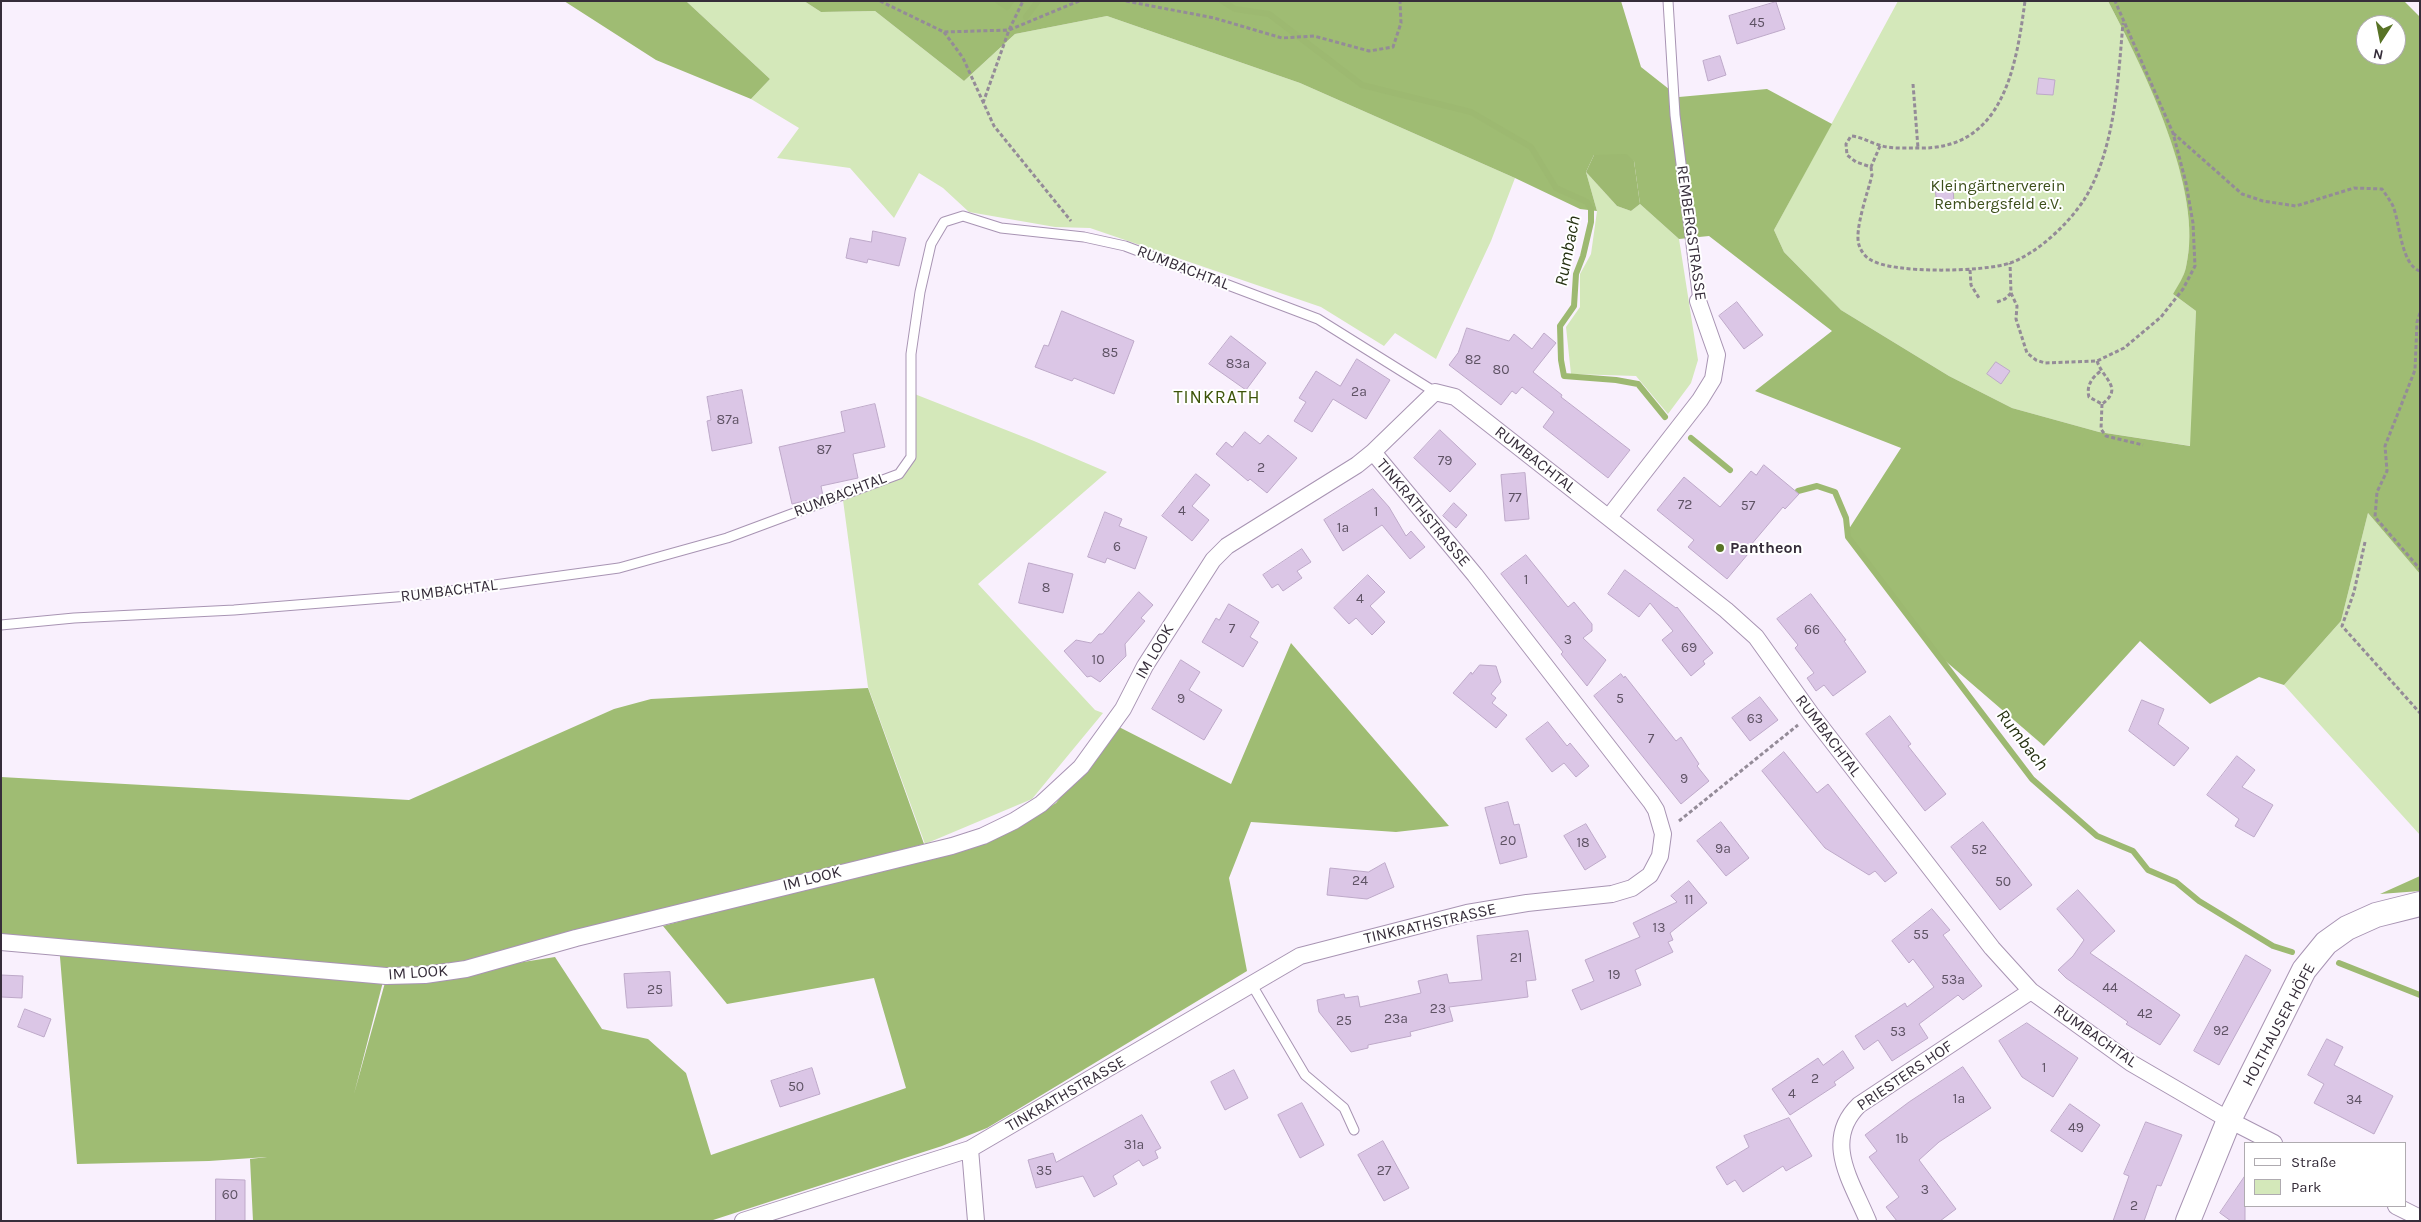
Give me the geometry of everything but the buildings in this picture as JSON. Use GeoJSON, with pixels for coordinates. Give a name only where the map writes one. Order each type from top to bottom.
{"type":"FeatureCollection","features":[{"type":"Feature","properties":{"kind":"street","name":"REMBERGSTRASSE"},"geometry":{"type":"LineString","coordinates":[[1609,517],[1700,400],[1713,379],[1717,355],[1698,301]]}},
{"type":"Feature","properties":{"kind":"street","name":"IM LOOK"},"geometry":{"type":"LineString","coordinates":[[1,942],[386,976],[425,975],[466,969],[499,961],[576,938],[952,846],[983,836],[1014,822],[1041,804],[1081,767],[1119,715],[1145,666],[1212,560],[1227,546],[1357,465],[1435,392]]}},
{"type":"Feature","properties":{"kind":"street","name":"RUMBACHTAL"},"geometry":{"type":"LineString","coordinates":[[1435,392],[1455,397],[1726,610],[1756,637],[1811,714],[1992,948],[2030,991],[2130,1063],[2229,1120],[2272,1142]]}},
{"type":"Feature","properties":{"kind":"street","name":"TINKRATHSTRASSE"},"geometry":{"type":"LineString","coordinates":[[743,1221],[970,1149],[1300,956],[1467,913],[1527,903],[1621,892],[1632,888],[1650,875],[1660,856],[1662,834],[1656,810],[1651,802],[1475,575],[1373,452]]}},
{"type":"Feature","properties":{"kind":"street","name":"HOLTHAUSER HÖFE"},"geometry":{"type":"LineString","coordinates":[[2188,1221],[2229,1120],[2304,970],[2326,943],[2347,928],[2376,915],[2420,904]]}},
{"type":"Feature","properties":{"kind":"street","name":"PRIESTERS HOF"},"geometry":{"type":"LineString","coordinates":[[1868,1221],[1841,1153],[1840,1138],[1844,1124],[1850,1114],[1859,1105],[2030,991]]}},
{"type":"Feature","properties":{"kind":"street"},"geometry":{"type":"LineString","coordinates":[[970,1149],[976,1221]]}},
{"type":"Feature","properties":{"kind":"street"},"geometry":{"type":"LineString","coordinates":[[2398,1207],[2420,1218]]}},
{"type":"Feature","properties":{"kind":"lane","name":"REMBERGSTRASSE"},"geometry":{"type":"LineString","coordinates":[[1668,1],[1675,115],[1698,301]]}},
{"type":"Feature","properties":{"kind":"lane","name":"RUMBACHTAL"},"geometry":{"type":"LineString","coordinates":[[1,625],[74,618],[234,610],[421,595],[619,568],[727,538],[899,474],[911,457],[911,354],[920,292],[931,244],[944,222],[963,216],[1001,228],[1084,237],[1125,246],[1318,318],[1435,392]]}},
{"type":"Feature","properties":{"kind":"lane"},"geometry":{"type":"LineString","coordinates":[[1252,985],[1305,1074],[1344,1108],[1354,1130]]}},
{"type":"Feature","properties":{"kind":"path"},"geometry":{"type":"LineString","coordinates":[[880,1],[944,32],[1008,30],[1079,1]]}},
{"type":"Feature","properties":{"kind":"path"},"geometry":{"type":"LineString","coordinates":[[983,104],[1008,30],[1022,1]]}},
{"type":"Feature","properties":{"kind":"path"},"geometry":{"type":"LineString","coordinates":[[1126,1],[1214,18],[1282,38],[1314,36],[1369,51],[1393,47],[1401,23],[1400,1]]}},
{"type":"Feature","properties":{"kind":"path"},"geometry":{"type":"LineString","coordinates":[[1871,167],[1856,162],[1846,155],[1846,144],[1850,136],[1860,136],[1880,146],[1946,147],[1964,139],[1981,126],[1999,105],[2010,82],[2018,53],[2024,1]]}},
{"type":"Feature","properties":{"kind":"path"},"geometry":{"type":"LineString","coordinates":[[2010,263],[2011,293],[2016,306],[2016,319],[2027,353],[2036,360],[2045,363],[2097,361],[2124,348],[2161,317],[2183,289],[2195,266],[2194,223],[2173,133],[2115,1]]}},
{"type":"Feature","properties":{"kind":"path"},"geometry":{"type":"LineString","coordinates":[[1880,146],[1871,167],[1872,175],[1858,238],[1865,255],[1872,261],[1890,266],[1934,270],[1970,270],[2010,263],[2037,247],[2069,220],[2085,198],[2101,161],[2114,121],[2124,22]]}},
{"type":"Feature","properties":{"kind":"path"},"geometry":{"type":"LineString","coordinates":[[944,32],[963,58],[994,126],[1084,237]]}},
{"type":"Feature","properties":{"kind":"path"},"geometry":{"type":"LineString","coordinates":[[1913,84],[1918,148]]}},
{"type":"Feature","properties":{"kind":"path"},"geometry":{"type":"LineString","coordinates":[[2173,133],[2242,194],[2262,202],[2296,206],[2354,188],[2382,189],[2393,206],[2408,261],[2414,269],[2420,270]]}},
{"type":"Feature","properties":{"kind":"path"},"geometry":{"type":"LineString","coordinates":[[1970,270],[1971,285],[1979,298]]}},
{"type":"Feature","properties":{"kind":"path"},"geometry":{"type":"LineString","coordinates":[[1997,302],[2005,299],[2011,293]]}},
{"type":"Feature","properties":{"kind":"path"},"geometry":{"type":"LineString","coordinates":[[2420,313],[2417,322],[2415,370],[2385,446],[2387,471],[2377,492],[2375,517],[2420,569]]}},
{"type":"Feature","properties":{"kind":"path"},"geometry":{"type":"LineString","coordinates":[[2097,361],[2101,371],[2112,385],[2113,392],[2110,398],[2102,404]]}},
{"type":"Feature","properties":{"kind":"path"},"geometry":{"type":"LineString","coordinates":[[2101,371],[2092,377],[2088,391],[2089,397],[2102,404]]}},
{"type":"Feature","properties":{"kind":"path"},"geometry":{"type":"LineString","coordinates":[[2102,404],[2101,429],[2106,436],[2143,445]]}},
{"type":"Feature","properties":{"kind":"path"},"geometry":{"type":"LineString","coordinates":[[2365,542],[2354,592],[2342,626],[2420,713]]}},
{"type":"Feature","properties":{"kind":"path"},"geometry":{"type":"LineString","coordinates":[[1662,834],[1811,714]]}},
{"type":"Feature","properties":{"kind":"green space"},"geometry":{"type":"Polygon","coordinates":[[[686,1],[804,1],[821,12],[875,11],[964,81],[1015,34],[1107,16],[1300,83],[1515,178],[1491,241],[1436,359],[1395,333],[1384,346],[1321,307],[1090,228],[1055,227],[969,212],[943,188],[919,173],[894,218],[850,168],[777,158],[799,128],[751,99],[770,79],[686,1]]]}},
{"type":"Feature","properties":{"kind":"green space","name":"Kleingärtnerverein Rembergsfeld e.V."},"geometry":{"type":"Polygon","coordinates":[[[1898,1],[2108,1],[2153,94],[2179,167],[2187,202],[2190,236],[2186,267],[2181,281],[2173,294],[2196,311],[2191,446],[2099,432],[2012,408],[1949,376],[1841,310],[1784,252],[1774,230],[1898,1]]]}},
{"type":"Feature","properties":{"kind":"green space"},"geometry":{"type":"Polygon","coordinates":[[[1586,172],[1617,206],[1631,211],[1640,204],[1679,239],[1698,360],[1691,383],[1668,414],[1636,376],[1571,374],[1566,327],[1580,307],[1580,274],[1591,254],[1597,211],[1586,172]]]}},
{"type":"Feature","properties":{"kind":"green space"},"geometry":{"type":"Polygon","coordinates":[[[912,393],[1107,472],[978,584],[1095,710],[1103,713],[1032,799],[925,844],[868,687],[843,500],[905,474],[914,459],[912,393]]]}},
{"type":"Feature","properties":{"kind":"green space"},"geometry":{"type":"Polygon","coordinates":[[[2368,513],[2420,574],[2420,835],[2284,685],[2341,621],[2368,513]]]}},
{"type":"Feature","properties":{"kind":"shaded area"},"geometry":{"type":"Polygon","coordinates":[[[564,1],[686,1],[770,79],[751,99],[656,60],[564,1]]]}},
{"type":"Feature","properties":{"kind":"shaded area"},"geometry":{"type":"Polygon","coordinates":[[[804,1],[1621,1],[1641,67],[1679,97],[1767,89],[1832,124],[1774,230],[1784,252],[1841,310],[1949,376],[2012,408],[2099,432],[2190,446],[2196,311],[2173,294],[2186,267],[2190,236],[2187,203],[2179,167],[2153,95],[2138,60],[2108,1],[2404,1],[2420,17],[2420,574],[2368,513],[2341,621],[2284,685],[2259,677],[2210,704],[2140,641],[2044,746],[1935,652],[1845,535],[1901,448],[1755,391],[1832,331],[1709,236],[1679,239],[1640,204],[1634,161],[1594,155],[1586,172],[1597,211],[1580,209],[1515,178],[1300,83],[1107,16],[1015,34],[964,81],[875,11],[821,12],[804,1]]]}},
{"type":"Feature","properties":{"kind":"shaded area"},"geometry":{"type":"Polygon","coordinates":[[[1626,154],[1634,161],[1640,204],[1631,211],[1617,206],[1586,172],[1594,155],[1626,154]]]}},
{"type":"Feature","properties":{"kind":"shaded area"},"geometry":{"type":"Polygon","coordinates":[[[1291,643],[1449,826],[1396,832],[1251,822],[1229,878],[1247,971],[987,1128],[942,1146],[710,1221],[253,1221],[250,1159],[267,1157],[209,1161],[77,1164],[59,945],[1,940],[1,777],[409,800],[614,709],[651,699],[868,688],[924,844],[460,967],[385,974],[354,1094],[386,979],[466,971],[555,957],[602,1029],[648,1039],[686,1073],[711,1155],[906,1088],[874,978],[727,1004],[663,926],[892,864],[1019,826],[1056,803],[1117,726],[1231,784],[1291,643]]]}},
{"type":"Feature","properties":{"kind":"shaded area"},"geometry":{"type":"Polygon","coordinates":[[[2420,876],[2420,891],[2380,894],[2420,876]]]}},
{"type":"Feature","properties":{"kind":"waterway","name":"Rumbach"},"geometry":{"type":"LineString","coordinates":[[998,1],[1007,7],[1011,1]]}},
{"type":"Feature","properties":{"kind":"waterway","name":"Rumbach"},"geometry":{"type":"LineString","coordinates":[[1026,17],[1038,1]]}},
{"type":"Feature","properties":{"kind":"waterway","name":"Rumbach"},"geometry":{"type":"LineString","coordinates":[[1222,1],[1235,9],[1269,14],[1362,85],[1471,112],[1531,147],[1556,188],[1587,202],[1591,209],[1591,222],[1583,256],[1576,274],[1574,306],[1560,326],[1561,360],[1564,376],[1616,380],[1638,384],[1665,417]]}},
{"type":"Feature","properties":{"kind":"waterway","name":"Rumbach"},"geometry":{"type":"LineString","coordinates":[[1691,438],[1730,470]]}},
{"type":"Feature","properties":{"kind":"waterway","name":"Rumbach"},"geometry":{"type":"LineString","coordinates":[[1798,491],[1817,486],[1835,492],[1846,518],[1848,537],[2032,779],[2097,836],[2133,851],[2148,870],[2176,882],[2199,901],[2273,946],[2292,952]]}},
{"type":"Feature","properties":{"kind":"waterway","name":"Rumbach"},"geometry":{"type":"LineString","coordinates":[[2339,963],[2420,995]]}},
{"type":"Feature","properties":{"kind":"place","name":"Pantheon"},"geometry":{"type":"Point","coordinates":[1720,548]}},
{"type":"Feature","properties":{"kind":"district","name":"TINKRATH"},"geometry":{"type":"Point","coordinates":[1217,398]}}]}
